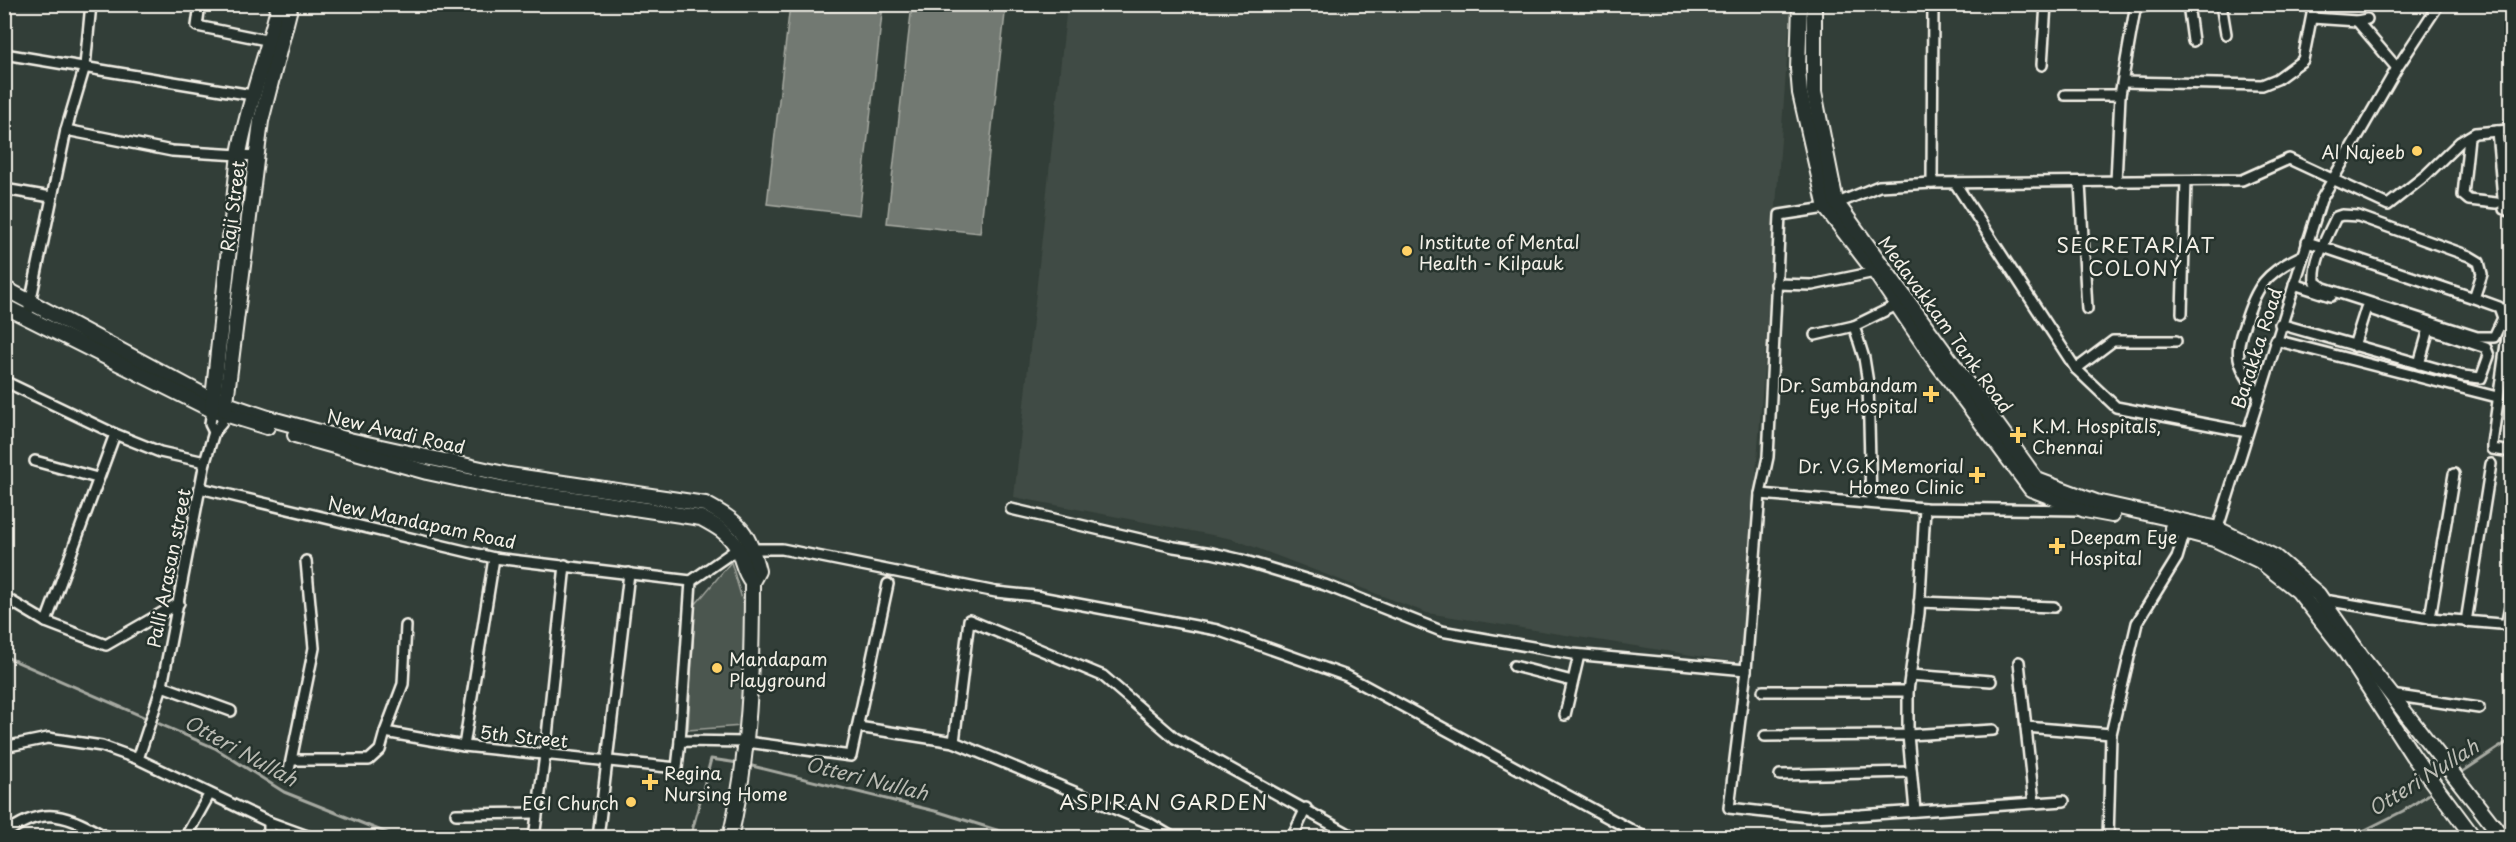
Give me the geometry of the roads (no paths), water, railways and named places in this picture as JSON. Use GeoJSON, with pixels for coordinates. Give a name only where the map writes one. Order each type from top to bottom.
{"type":"FeatureCollection","features":[{"type":"Feature","properties":{"kind":"main road","name":"Raji Street"},"geometry":{"type":"LineString","coordinates":[[218,407],[225,283],[239,154],[245,117],[271,41],[279,4]]}},
{"type":"Feature","properties":{"kind":"main road","name":"Raji Street"},"geometry":{"type":"LineString","coordinates":[[218,407],[241,284],[261,121],[291,4]]}},
{"type":"Feature","properties":{"kind":"main road","name":"Medavakkam Tank Road"},"geometry":{"type":"LineString","coordinates":[[1800,4],[1798,69],[1800,93],[1831,205],[1931,355],[2031,489],[2085,510],[2185,531],[2216,534],[2260,561],[2298,591],[2344,651],[2413,756],[2474,837]]}},
{"type":"Feature","properties":{"kind":"main road","name":"Medavakkam Tank Road"},"geometry":{"type":"LineString","coordinates":[[1814,4],[1814,92],[1831,205],[2037,480],[2096,502],[2216,534],[2275,557],[2318,594],[2391,695],[2503,837]]}},
{"type":"Feature","properties":{"kind":"main road"},"geometry":{"type":"LineString","coordinates":[[225,283],[241,284]]}},
{"type":"Feature","properties":{"kind":"main road","name":"New Avadi Road"},"geometry":{"type":"LineString","coordinates":[[4,288],[218,407],[508,475],[705,504],[733,519],[747,536],[758,572],[752,582],[752,671],[746,749],[730,837]]}},
{"type":"Feature","properties":{"kind":"main road","name":"New Avadi Road"},"geometry":{"type":"LineString","coordinates":[[4,306],[218,407],[427,472],[494,487],[701,519],[724,531],[737,549],[745,574],[752,582]]}},
{"type":"Feature","properties":{"kind":"street"},"geometry":{"type":"LineString","coordinates":[[27,318],[66,129],[85,66],[91,4]]}},
{"type":"Feature","properties":{"kind":"street"},"geometry":{"type":"LineString","coordinates":[[200,4],[197,26],[271,41]]}},
{"type":"Feature","properties":{"kind":"street"},"geometry":{"type":"LineString","coordinates":[[1932,183],[1933,4]]}},
{"type":"Feature","properties":{"kind":"street"},"geometry":{"type":"LineString","coordinates":[[2042,65],[2046,4]]}},
{"type":"Feature","properties":{"kind":"street"},"geometry":{"type":"LineString","coordinates":[[2116,182],[2120,95],[2136,6],[2154,4]]}},
{"type":"Feature","properties":{"kind":"street"},"geometry":{"type":"LineString","coordinates":[[2188,4],[2193,41]]}},
{"type":"Feature","properties":{"kind":"street"},"geometry":{"type":"LineString","coordinates":[[2221,4],[2226,34]]}},
{"type":"Feature","properties":{"kind":"street"},"geometry":{"type":"LineString","coordinates":[[2124,82],[2262,85],[2270,83],[2303,60],[2314,4]]}},
{"type":"Feature","properties":{"kind":"street","name":"Barakka Road"},"geometry":{"type":"LineString","coordinates":[[2216,534],[2280,324],[2321,200],[2397,68],[2439,4]]}},
{"type":"Feature","properties":{"kind":"street"},"geometry":{"type":"LineString","coordinates":[[2312,18],[2357,21],[2367,19]]}},
{"type":"Feature","properties":{"kind":"street"},"geometry":{"type":"LineString","coordinates":[[2357,21],[2397,68]]}},
{"type":"Feature","properties":{"kind":"street"},"geometry":{"type":"LineString","coordinates":[[4,54],[252,95]]}},
{"type":"Feature","properties":{"kind":"street"},"geometry":{"type":"LineString","coordinates":[[2066,95],[2120,95]]}},
{"type":"Feature","properties":{"kind":"street"},"geometry":{"type":"LineString","coordinates":[[2064,801],[1808,817],[1730,808],[1746,670],[1760,494],[1770,436],[1780,215],[1831,205],[1879,186],[1932,183],[2242,180],[2289,159],[2388,205],[2426,175],[2460,142],[2475,134],[2511,127]]}},
{"type":"Feature","properties":{"kind":"street"},"geometry":{"type":"LineString","coordinates":[[66,129],[171,151],[256,156]]}},
{"type":"Feature","properties":{"kind":"street"},"geometry":{"type":"LineString","coordinates":[[2497,131],[2504,209],[2511,212]]}},
{"type":"Feature","properties":{"kind":"street"},"geometry":{"type":"LineString","coordinates":[[2469,137],[2463,195],[2469,200],[2496,203]]}},
{"type":"Feature","properties":{"kind":"street"},"geometry":{"type":"LineString","coordinates":[[2182,313],[2186,181]]}},
{"type":"Feature","properties":{"kind":"street"},"geometry":{"type":"LineString","coordinates":[[1955,183],[2076,369],[2116,407],[2247,432]]}},
{"type":"Feature","properties":{"kind":"street"},"geometry":{"type":"LineString","coordinates":[[2080,183],[2087,309]]}},
{"type":"Feature","properties":{"kind":"street"},"geometry":{"type":"LineString","coordinates":[[4,189],[51,197]]}},
{"type":"Feature","properties":{"kind":"street"},"geometry":{"type":"LineString","coordinates":[[2307,242],[2323,247],[2474,298],[2499,307],[2503,318],[2493,337],[2477,337],[2325,288],[2314,282],[2314,274],[2323,247],[2336,217],[2358,216],[2469,256],[2479,262],[2482,274],[2474,298]]}},
{"type":"Feature","properties":{"kind":"street"},"geometry":{"type":"LineString","coordinates":[[2258,395],[2239,360],[2238,346],[2252,298],[2265,280],[2282,265],[2303,255]]}},
{"type":"Feature","properties":{"kind":"street"},"geometry":{"type":"LineString","coordinates":[[1776,284],[1812,285],[1875,272]]}},
{"type":"Feature","properties":{"kind":"street"},"geometry":{"type":"LineString","coordinates":[[2280,324],[2478,380],[2481,378],[2489,356],[2486,348],[2294,284]]}},
{"type":"Feature","properties":{"kind":"street"},"geometry":{"type":"LineString","coordinates":[[2511,301],[2492,449],[2511,452]]}},
{"type":"Feature","properties":{"kind":"street"},"geometry":{"type":"LineString","coordinates":[[1815,335],[1854,327],[1898,304]]}},
{"type":"Feature","properties":{"kind":"street"},"geometry":{"type":"LineString","coordinates":[[2354,346],[2366,308]]}},
{"type":"Feature","properties":{"kind":"street"},"geometry":{"type":"LineString","coordinates":[[1854,327],[1864,358],[1868,383],[1871,502]]}},
{"type":"Feature","properties":{"kind":"street"},"geometry":{"type":"LineString","coordinates":[[2419,364],[2429,328]]}},
{"type":"Feature","properties":{"kind":"street"},"geometry":{"type":"LineString","coordinates":[[2076,369],[2113,341],[2176,340]]}},
{"type":"Feature","properties":{"kind":"street"},"geometry":{"type":"LineString","coordinates":[[2275,340],[2497,397]]}},
{"type":"Feature","properties":{"kind":"street"},"geometry":{"type":"LineString","coordinates":[[4,381],[115,434],[160,452],[205,462]]}},
{"type":"Feature","properties":{"kind":"street","name":"Palli Arasan street"},"geometry":{"type":"LineString","coordinates":[[138,759],[162,686],[205,462],[214,432],[210,424],[218,407]]}},
{"type":"Feature","properties":{"kind":"street"},"geometry":{"type":"LineString","coordinates":[[46,622],[115,434]]}},
{"type":"Feature","properties":{"kind":"street"},"geometry":{"type":"LineString","coordinates":[[35,461],[97,478]]}},
{"type":"Feature","properties":{"kind":"street"},"geometry":{"type":"LineString","coordinates":[[2466,622],[2491,464]]}},
{"type":"Feature","properties":{"kind":"street"},"geometry":{"type":"LineString","coordinates":[[2430,618],[2454,474]]}},
{"type":"Feature","properties":{"kind":"street","name":"New Mandapam Road"},"geometry":{"type":"LineString","coordinates":[[200,488],[494,558],[691,581]]}},
{"type":"Feature","properties":{"kind":"street"},"geometry":{"type":"LineString","coordinates":[[1760,494],[1924,508],[2085,510]]}},
{"type":"Feature","properties":{"kind":"street"},"geometry":{"type":"LineString","coordinates":[[1915,811],[1908,735],[1908,692],[1919,602],[1924,508]]}},
{"type":"Feature","properties":{"kind":"street"},"geometry":{"type":"LineString","coordinates":[[1011,509],[1174,547],[1242,560],[1325,585],[1441,631],[1579,655],[1746,670]]}},
{"type":"Feature","properties":{"kind":"street"},"geometry":{"type":"LineString","coordinates":[[2108,837],[2111,734],[2137,623],[2177,558],[2185,531]]}},
{"type":"Feature","properties":{"kind":"street"},"geometry":{"type":"LineString","coordinates":[[888,584],[852,756],[746,749],[680,741],[691,581],[737,549],[782,549],[996,592],[1035,596],[1217,630],[1347,676],[1646,837]]}},
{"type":"Feature","properties":{"kind":"street"},"geometry":{"type":"LineString","coordinates":[[464,746],[494,558]]}},
{"type":"Feature","properties":{"kind":"street"},"geometry":{"type":"LineString","coordinates":[[288,775],[314,648],[306,561]]}},
{"type":"Feature","properties":{"kind":"street"},"geometry":{"type":"LineString","coordinates":[[534,837],[565,565]]}},
{"type":"Feature","properties":{"kind":"street"},"geometry":{"type":"LineString","coordinates":[[598,837],[609,760],[629,573]]}},
{"type":"Feature","properties":{"kind":"street"},"geometry":{"type":"LineString","coordinates":[[4,597],[46,622],[106,645],[179,603]]}},
{"type":"Feature","properties":{"kind":"street"},"geometry":{"type":"LineString","coordinates":[[2324,602],[2330,601],[2430,618],[2509,626],[2511,597]]}},
{"type":"Feature","properties":{"kind":"street"},"geometry":{"type":"LineString","coordinates":[[1919,602],[2054,607]]}},
{"type":"Feature","properties":{"kind":"street"},"geometry":{"type":"LineString","coordinates":[[954,742],[969,620],[1103,676],[1175,738],[1356,837]]}},
{"type":"Feature","properties":{"kind":"street"},"geometry":{"type":"LineString","coordinates":[[292,760],[369,760],[380,750],[403,684],[406,626]]}},
{"type":"Feature","properties":{"kind":"street"},"geometry":{"type":"LineString","coordinates":[[1565,715],[1579,655]]}},
{"type":"Feature","properties":{"kind":"street"},"geometry":{"type":"LineString","coordinates":[[2019,662],[2034,803]]}},
{"type":"Feature","properties":{"kind":"street"},"geometry":{"type":"LineString","coordinates":[[1514,666],[1572,681]]}},
{"type":"Feature","properties":{"kind":"street"},"geometry":{"type":"LineString","coordinates":[[1910,675],[1992,681]]}},
{"type":"Feature","properties":{"kind":"street"},"geometry":{"type":"LineString","coordinates":[[162,686],[231,711]]}},
{"type":"Feature","properties":{"kind":"street"},"geometry":{"type":"LineString","coordinates":[[1763,691],[1908,692]]}},
{"type":"Feature","properties":{"kind":"street"},"geometry":{"type":"LineString","coordinates":[[2391,695],[2479,708]]}},
{"type":"Feature","properties":{"kind":"street"},"geometry":{"type":"LineString","coordinates":[[2026,727],[2111,734]]}},
{"type":"Feature","properties":{"kind":"street"},"geometry":{"type":"LineString","coordinates":[[858,728],[954,742],[1149,823],[1174,837]]}},
{"type":"Feature","properties":{"kind":"street"},"geometry":{"type":"LineString","coordinates":[[1766,736],[1908,735],[1993,730]]}},
{"type":"Feature","properties":{"kind":"street","name":"5th Street"},"geometry":{"type":"LineString","coordinates":[[385,732],[464,746],[677,768],[680,741]]}},
{"type":"Feature","properties":{"kind":"street"},"geometry":{"type":"LineString","coordinates":[[4,747],[48,738],[102,746],[138,759],[208,795],[269,822],[313,837]]}},
{"type":"Feature","properties":{"kind":"street"},"geometry":{"type":"LineString","coordinates":[[1780,775],[1911,772]]}},
{"type":"Feature","properties":{"kind":"street"},"geometry":{"type":"LineString","coordinates":[[185,837],[208,795]]}},
{"type":"Feature","properties":{"kind":"street"},"geometry":{"type":"LineString","coordinates":[[1292,837],[1306,808]]}},
{"type":"Feature","properties":{"kind":"street"},"geometry":{"type":"LineString","coordinates":[[456,814],[536,813]]}},
{"type":"Feature","properties":{"kind":"street"},"geometry":{"type":"LineString","coordinates":[[4,835],[32,819],[54,814],[108,837]]}},
{"type":"Feature","properties":{"kind":"street"},"geometry":{"type":"LineString","coordinates":[[268,837],[269,822]]}},
{"type":"Feature","properties":{"kind":"waterway","name":"Otteri Nullah"},"geometry":{"type":"LineString","coordinates":[[4,656],[215,748],[284,792],[399,838]]}},
{"type":"Feature","properties":{"kind":"waterway","name":"Otteri Nullah"},"geometry":{"type":"LineString","coordinates":[[2459,774],[2512,739]]}},
{"type":"Feature","properties":{"kind":"waterway","name":"Otteri Nullah"},"geometry":{"type":"LineString","coordinates":[[688,838],[692,831],[711,759],[738,763]]}},
{"type":"Feature","properties":{"kind":"waterway","name":"Otteri Nullah"},"geometry":{"type":"LineString","coordinates":[[748,765],[939,812],[1022,838]]}},
{"type":"Feature","properties":{"kind":"waterway","name":"Otteri Nullah"},"geometry":{"type":"LineString","coordinates":[[2349,838],[2403,811],[2434,791]]}},
{"type":"Feature","properties":{"kind":"place","name":"Al Najeeb"},"geometry":{"type":"Point","coordinates":[2417,151]}},
{"type":"Feature","properties":{"kind":"place","name":"Institute of Mental Health - Kilpauk"},"geometry":{"type":"Point","coordinates":[1407,251]}},
{"type":"Feature","properties":{"kind":"place","name":"Dr. Sambandam Eye Hospital"},"geometry":{"type":"Point","coordinates":[1931,394]}},
{"type":"Feature","properties":{"kind":"place","name":"K.M. Hospitals, Chennai"},"geometry":{"type":"Point","coordinates":[2018,435]}},
{"type":"Feature","properties":{"kind":"place","name":"Dr. V.G.K Memorial Homeo Clinic"},"geometry":{"type":"Point","coordinates":[1977,475]}},
{"type":"Feature","properties":{"kind":"place","name":"Deepam Eye Hospital"},"geometry":{"type":"Point","coordinates":[2057,546]}},
{"type":"Feature","properties":{"kind":"place","name":"Mandapam Playground"},"geometry":{"type":"Point","coordinates":[717,668]}},
{"type":"Feature","properties":{"kind":"place","name":"Regina Nursing Home"},"geometry":{"type":"Point","coordinates":[650,782]}},
{"type":"Feature","properties":{"kind":"place","name":"ECI Church"},"geometry":{"type":"Point","coordinates":[631,802]}},
{"type":"Feature","properties":{"kind":"district","name":"SECRETARIAT COLONY"},"geometry":{"type":"Point","coordinates":[2136,256]}},
{"type":"Feature","properties":{"kind":"district","name":"ASPIRAN GARDEN"},"geometry":{"type":"Point","coordinates":[1164,802]}}]}
